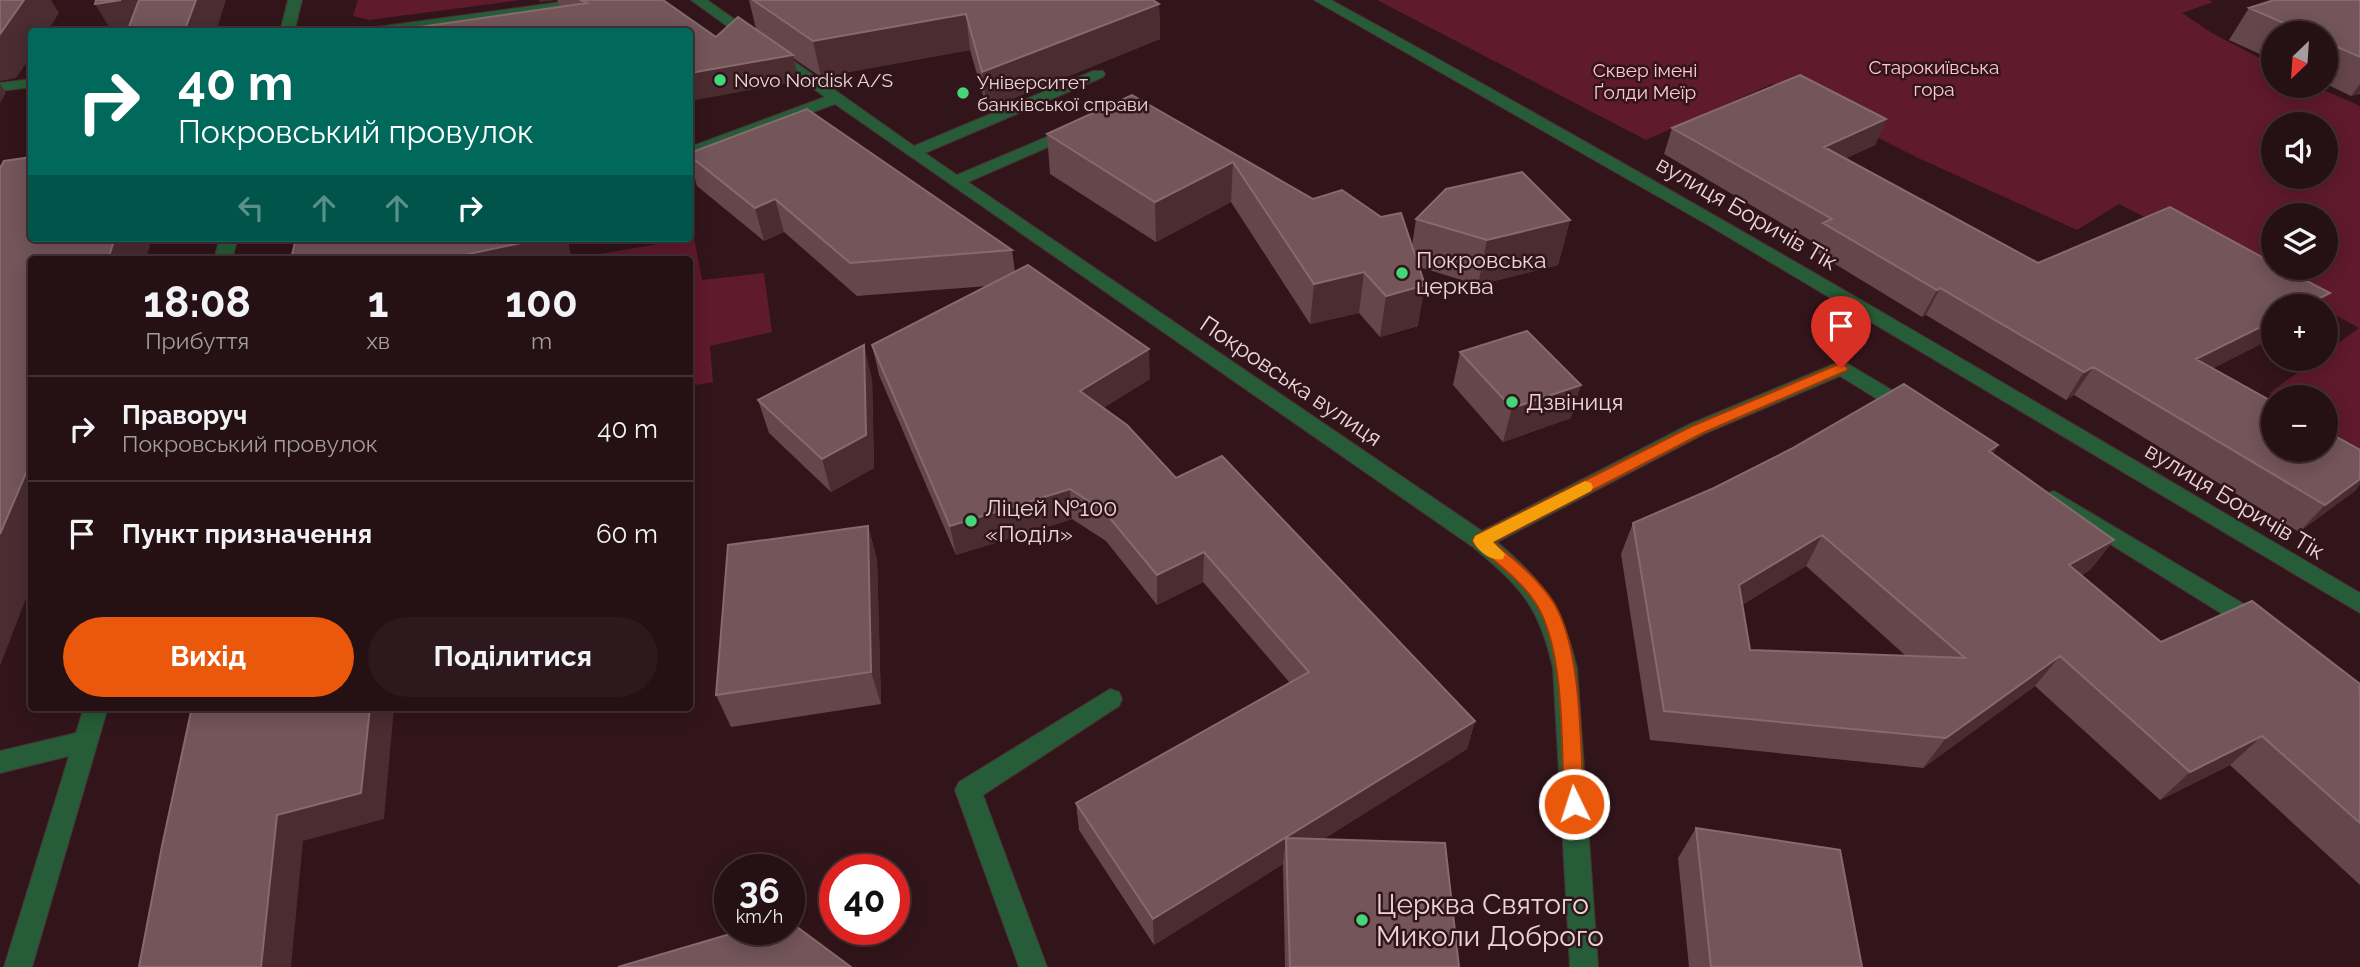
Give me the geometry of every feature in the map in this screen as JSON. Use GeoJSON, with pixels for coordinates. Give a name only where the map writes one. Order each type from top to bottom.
{"type":"FeatureCollection","features":[{"type":"Feature","properties":{"kind":"street"},"geometry":{"type":"LineString","coordinates":[[288,28],[295,0]]}},
{"type":"Feature","properties":{"kind":"street"},"geometry":{"type":"LineString","coordinates":[[400,28],[606,0]]}},
{"type":"Feature","properties":{"kind":"street","name":"Покровська вулиця"},"geometry":{"type":"LineString","coordinates":[[698,0],[913,152],[1481,541],[1521,575],[1547,607],[1560,642],[1565,668],[1584,967]]}},
{"type":"Feature","properties":{"kind":"street","name":"вулиця Боричів Тік"},"geometry":{"type":"LineString","coordinates":[[1321,0],[1478,85],[1875,315],[2360,604]]}},
{"type":"Feature","properties":{"kind":"street"},"geometry":{"type":"LineString","coordinates":[[913,152],[1098,74]]}},
{"type":"Feature","properties":{"kind":"street"},"geometry":{"type":"LineString","coordinates":[[0,88],[28,84]]}},
{"type":"Feature","properties":{"kind":"street"},"geometry":{"type":"LineString","coordinates":[[693,151],[836,98]]}},
{"type":"Feature","properties":{"kind":"street"},"geometry":{"type":"LineString","coordinates":[[956,181],[1088,124]]}},
{"type":"Feature","properties":{"kind":"street"},"geometry":{"type":"LineString","coordinates":[[1481,541],[1698,429],[1841,368],[1930,422]]}},
{"type":"Feature","properties":{"kind":"street"},"geometry":{"type":"LineString","coordinates":[[2037,488],[2273,634]]}},
{"type":"Feature","properties":{"kind":"street"},"geometry":{"type":"LineString","coordinates":[[1033,967],[968,790],[1110,699]]}},
{"type":"Feature","properties":{"kind":"street"},"geometry":{"type":"LineString","coordinates":[[18,967],[95,711]]}},
{"type":"Feature","properties":{"kind":"street"},"geometry":{"type":"LineString","coordinates":[[0,762],[86,741]]}},
{"type":"Feature","properties":{"kind":"green space"},"geometry":{"type":"Polygon","coordinates":[[[358,0],[521,0],[369,20],[353,16],[358,0]]]}},
{"type":"Feature","properties":{"kind":"green space","name":"Старокиївська гора"},"geometry":{"type":"Polygon","coordinates":[[[1377,0],[2209,0],[2213,2],[2182,13],[2212,33],[2261,59],[2261,98],[2338,96],[2360,106],[2360,450],[2338,436],[2338,385],[2280,385],[2300,371],[2338,371],[2338,343],[2359,328],[2338,317],[2338,294],[2295,294],[2267,280],[2338,280],[2338,203],[2261,203],[2261,277],[2119,204],[2077,230],[1918,158],[1772,84],[1646,140],[1377,0]]]}},
{"type":"Feature","properties":{"kind":"green space"},"geometry":{"type":"Polygon","coordinates":[[[693,238],[702,280],[764,273],[772,332],[710,346],[713,382],[693,385],[693,256],[588,256],[670,242],[693,242],[693,238]]]}},
{"type":"Feature","properties":{"kind":"building"},"geometry":{"type":"Polygon","coordinates":[[[0,0],[24,0],[0,34],[0,0]]]}},
{"type":"Feature","properties":{"kind":"building"},"geometry":{"type":"Polygon","coordinates":[[[96,0],[121,0],[95,4],[96,0]]]}},
{"type":"Feature","properties":{"kind":"building"},"geometry":{"type":"Polygon","coordinates":[[[139,0],[196,0],[186,28],[128,28],[139,0]]]}},
{"type":"Feature","properties":{"kind":"building"},"geometry":{"type":"Polygon","coordinates":[[[580,0],[663,0],[716,37],[738,17],[793,55],[693,72],[693,28],[413,28],[587,3],[580,0]]]}},
{"type":"Feature","properties":{"kind":"building"},"geometry":{"type":"Polygon","coordinates":[[[753,0],[1153,0],[1159,4],[982,72],[966,14],[813,41],[753,0]]]}},
{"type":"Feature","properties":{"kind":"building"},"geometry":{"type":"Polygon","coordinates":[[[2274,0],[2360,1],[2360,57],[2338,47],[2338,21],[2279,21],[2249,8],[2274,0]]]}},
{"type":"Feature","properties":{"kind":"building"},"geometry":{"type":"Polygon","coordinates":[[[1800,75],[1886,119],[1824,147],[2038,263],[2170,207],[2261,256],[2261,280],[2305,280],[2330,293],[2261,294],[2261,327],[2196,359],[2261,395],[2261,462],[2338,462],[2338,438],[2360,450],[2360,479],[2325,505],[2093,367],[2084,372],[1940,288],[1937,290],[1823,223],[1832,219],[1672,128],[1800,75]]]}},
{"type":"Feature","properties":{"kind":"building"},"geometry":{"type":"Polygon","coordinates":[[[1132,95],[1313,199],[1342,190],[1381,217],[1401,213],[1425,285],[1386,296],[1364,272],[1314,284],[1233,162],[1155,202],[1047,134],[1132,95]]]}},
{"type":"Feature","properties":{"kind":"building"},"geometry":{"type":"Polygon","coordinates":[[[807,109],[1012,250],[850,263],[775,199],[755,208],[693,158],[693,152],[807,109]]]}},
{"type":"Feature","properties":{"kind":"building"},"geometry":{"type":"Polygon","coordinates":[[[28,158],[28,242],[114,242],[109,256],[28,256],[28,468],[0,534],[0,168],[4,161],[28,158]]]}},
{"type":"Feature","properties":{"kind":"building"},"geometry":{"type":"Polygon","coordinates":[[[1522,172],[1570,220],[1487,240],[1416,219],[1446,189],[1522,172]]]}},
{"type":"Feature","properties":{"kind":"building"},"geometry":{"type":"Polygon","coordinates":[[[295,242],[526,242],[459,256],[292,256],[295,242]]]}},
{"type":"Feature","properties":{"kind":"building"},"geometry":{"type":"Polygon","coordinates":[[[1028,265],[1149,349],[1080,391],[1127,425],[1176,478],[1222,456],[1475,721],[1153,919],[1076,803],[1309,672],[1204,552],[1157,575],[1104,511],[1070,489],[950,526],[872,345],[1028,265]]]}},
{"type":"Feature","properties":{"kind":"building"},"geometry":{"type":"Polygon","coordinates":[[[1527,331],[1581,385],[1512,408],[1460,352],[1527,331]]]}},
{"type":"Feature","properties":{"kind":"building"},"geometry":{"type":"Polygon","coordinates":[[[864,345],[866,435],[822,459],[758,400],[864,345]]]}},
{"type":"Feature","properties":{"kind":"building"},"geometry":{"type":"Polygon","coordinates":[[[1904,384],[1998,445],[1989,451],[2114,540],[2069,565],[2161,642],[2252,601],[2360,684],[2360,823],[2262,736],[2190,772],[2060,656],[1946,738],[1664,711],[1633,523],[1714,488],[1791,449],[1904,384]],[[1822,535],[1739,585],[1750,650],[1965,658],[1822,535]]]}},
{"type":"Feature","properties":{"kind":"building"},"geometry":{"type":"Polygon","coordinates":[[[868,526],[871,672],[716,695],[728,545],[868,526]]]}},
{"type":"Feature","properties":{"kind":"building"},"geometry":{"type":"Polygon","coordinates":[[[191,711],[370,711],[361,793],[277,815],[261,967],[139,967],[191,711]]]}},
{"type":"Feature","properties":{"kind":"building"},"geometry":{"type":"Polygon","coordinates":[[[1696,828],[1840,850],[1862,967],[1711,967],[1696,828]]]}},
{"type":"Feature","properties":{"kind":"building","name":"Церква Святого Миколи Доброго"},"geometry":{"type":"Polygon","coordinates":[[[1286,838],[1445,843],[1459,967],[1290,967],[1286,838]]]}},
{"type":"Feature","properties":{"kind":"building"},"geometry":{"type":"Polygon","coordinates":[[[805,933],[851,967],[618,967],[714,939],[714,945],[805,945],[805,933]]]}},
{"type":"Feature","properties":{"kind":"slow traffic"},"geometry":{"type":"LineString","coordinates":[[1497,554],[1481,541],[1585,487]]}},
{"type":"Feature","properties":{"kind":"place","name":"Novo Nordisk A/S"},"geometry":{"type":"Point","coordinates":[720,80]}},
{"type":"Feature","properties":{"kind":"place","name":"Університет банківської справи"},"geometry":{"type":"Point","coordinates":[963,93]}},
{"type":"Feature","properties":{"kind":"place","name":"Покровська церква"},"geometry":{"type":"Point","coordinates":[1402,273]}},
{"type":"Feature","properties":{"kind":"place","name":"Дзвіниця"},"geometry":{"type":"Point","coordinates":[1512,402]}},
{"type":"Feature","properties":{"kind":"place","name":"Ліцей №100 «Поділ»"},"geometry":{"type":"Point","coordinates":[971,521]}},
{"type":"Feature","properties":{"kind":"place","name":"Церква Святого Миколи Доброго"},"geometry":{"type":"Point","coordinates":[1362,920]}},
{"type":"Feature","properties":{"kind":"route"},"geometry":{"type":"LineString","coordinates":[[1574,804],[1565,668],[1560,642],[1547,607],[1521,575],[1481,541],[1698,429],[1841,368]]}},
{"type":"Feature","properties":{"kind":"park label","name":"Сквер імені Ґолди Меїр"},"geometry":{"type":"Point","coordinates":[1645,81]}}]}
